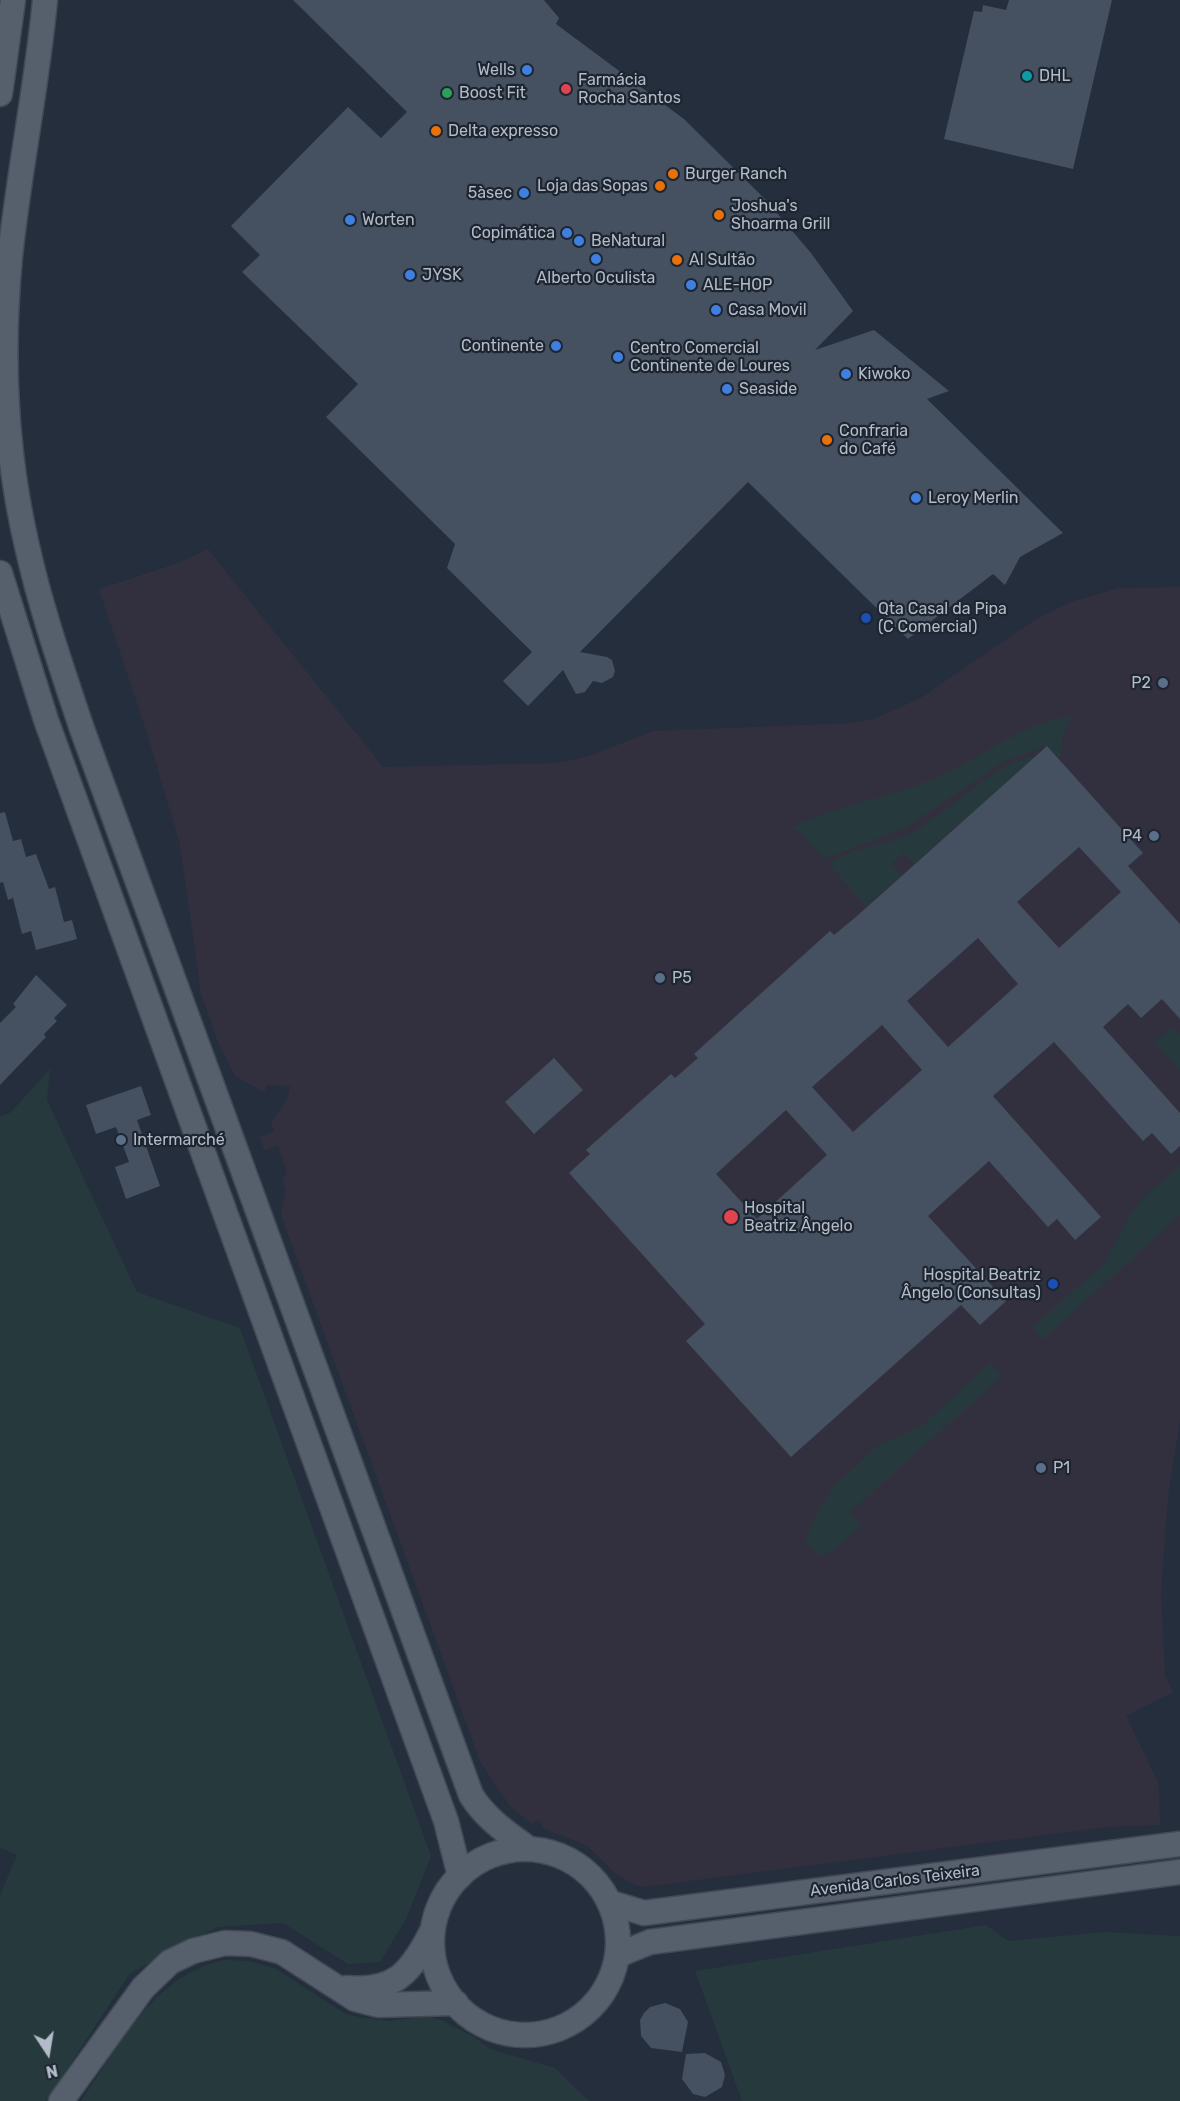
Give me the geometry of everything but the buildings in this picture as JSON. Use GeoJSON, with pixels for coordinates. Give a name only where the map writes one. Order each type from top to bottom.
{"type":"FeatureCollection","features":[{"type":"Feature","properties":{"kind":"main road"},"geometry":{"type":"LineString","coordinates":[[0,94],[13,0]]}},
{"type":"Feature","properties":{"kind":"main road"},"geometry":{"type":"LineString","coordinates":[[45,0],[10,258],[6,346],[12,462],[27,546],[45,618],[86,740],[471,1795],[478,1807],[499,1827],[529,1849]]}},
{"type":"Feature","properties":{"kind":"main road"},"geometry":{"type":"LineString","coordinates":[[0,573],[46,720],[446,1821],[460,1876]]}},
{"type":"Feature","properties":{"kind":"main road","name":"Avenida Carlos Teixeira"},"geometry":{"type":"LineString","coordinates":[[610,1903],[644,1913],[1180,1844]]}},
{"type":"Feature","properties":{"kind":"main road"},"geometry":{"type":"LineString","coordinates":[[334,1987],[363,1989],[383,1987],[399,1978],[417,1962],[432,1933],[439,1904],[460,1876],[479,1860],[507,1850],[529,1849],[567,1858],[592,1876],[610,1903],[619,1933],[618,1954],[616,1965],[603,1994],[580,2017],[552,2031],[520,2035],[489,2029],[464,2012],[456,2003],[445,1990],[434,1962],[432,1933]]}},
{"type":"Feature","properties":{"kind":"main road","name":"Avenida Carlos Teixeira"},"geometry":{"type":"LineString","coordinates":[[618,1954],[650,1942],[1180,1872]]}},
{"type":"Feature","properties":{"kind":"main road"},"geometry":{"type":"LineString","coordinates":[[61,2101],[143,1988],[170,1962],[193,1951],[225,1943],[261,1946],[282,1952],[355,1999],[378,2005],[456,2003]]}},
{"type":"Feature","properties":{"kind":"shaded area","name":"Hospital Beatriz Ângelo"},"geometry":{"type":"Polygon","coordinates":[[[208,549],[383,767],[559,763],[589,756],[653,731],[854,723],[873,719],[919,699],[1036,619],[1071,602],[1119,588],[1180,587],[1180,1420],[1168,1497],[1161,1593],[1165,1675],[1173,1692],[1126,1716],[1159,1784],[1160,1825],[1107,1827],[643,1887],[632,1884],[615,1873],[586,1845],[544,1829],[539,1820],[532,1824],[512,1808],[500,1792],[480,1761],[283,1221],[281,1212],[286,1192],[282,1179],[287,1173],[278,1146],[264,1150],[260,1136],[274,1132],[271,1122],[287,1100],[290,1086],[266,1085],[265,1093],[235,1076],[219,1045],[201,994],[180,845],[148,736],[99,589],[178,563],[208,549]]]}},
{"type":"Feature","properties":{"kind":"green space"},"geometry":{"type":"Polygon","coordinates":[[[1072,716],[1062,738],[1060,758],[1047,746],[1003,762],[905,828],[824,859],[801,833],[792,827],[826,813],[931,780],[1034,726],[1072,716]]]}},
{"type":"Feature","properties":{"kind":"green space"},"geometry":{"type":"Polygon","coordinates":[[[1035,757],[914,864],[904,852],[891,864],[901,875],[866,906],[829,864],[845,854],[903,837],[999,771],[1035,757]]]}},
{"type":"Feature","properties":{"kind":"green space"},"geometry":{"type":"Polygon","coordinates":[[[1173,1027],[1180,1035],[1180,1071],[1155,1042],[1173,1027]]]}},
{"type":"Feature","properties":{"kind":"green space"},"geometry":{"type":"Polygon","coordinates":[[[50,1069],[47,1100],[137,1292],[240,1328],[431,1856],[406,1919],[380,1962],[348,1964],[283,1923],[218,1927],[130,1973],[46,2101],[0,2101],[0,1895],[17,1855],[0,1848],[0,1116],[10,1113],[50,1069]]]}},
{"type":"Feature","properties":{"kind":"green space"},"geometry":{"type":"Polygon","coordinates":[[[1180,1165],[1180,1215],[1042,1340],[1032,1327],[1104,1264],[1130,1216],[1144,1198],[1180,1165]]]}},
{"type":"Feature","properties":{"kind":"green space"},"geometry":{"type":"Polygon","coordinates":[[[991,1363],[1002,1376],[850,1512],[862,1525],[832,1551],[820,1556],[806,1542],[810,1527],[833,1487],[879,1445],[919,1428],[991,1363]]]}},
{"type":"Feature","properties":{"kind":"green space"},"geometry":{"type":"Polygon","coordinates":[[[986,1925],[1008,1941],[1103,1932],[1180,1936],[1180,2101],[742,2101],[695,1971],[986,1925]]]}},
{"type":"Feature","properties":{"kind":"green space"},"geometry":{"type":"Polygon","coordinates":[[[223,1960],[250,1961],[276,1969],[344,2013],[389,2021],[428,2016],[443,2021],[474,2037],[490,2049],[555,2068],[589,2101],[81,2101],[124,2036],[157,1997],[176,1981],[198,1969],[223,1960]]]}},
{"type":"Feature","properties":{"kind":"place","name":"Wells"},"geometry":{"type":"Point","coordinates":[527,70]}},
{"type":"Feature","properties":{"kind":"place","name":"DHL"},"geometry":{"type":"Point","coordinates":[1027,76]}},
{"type":"Feature","properties":{"kind":"place","name":"Farmácia Rocha Santos"},"geometry":{"type":"Point","coordinates":[566,89]}},
{"type":"Feature","properties":{"kind":"place","name":"Boost Fit"},"geometry":{"type":"Point","coordinates":[447,93]}},
{"type":"Feature","properties":{"kind":"place","name":"Delta expresso"},"geometry":{"type":"Point","coordinates":[436,131]}},
{"type":"Feature","properties":{"kind":"place","name":"Burger Ranch"},"geometry":{"type":"Point","coordinates":[673,174]}},
{"type":"Feature","properties":{"kind":"place","name":"Loja das Sopas"},"geometry":{"type":"Point","coordinates":[660,186]}},
{"type":"Feature","properties":{"kind":"place","name":"5àsec"},"geometry":{"type":"Point","coordinates":[524,193]}},
{"type":"Feature","properties":{"kind":"place","name":"Joshua's Shoarma Grill"},"geometry":{"type":"Point","coordinates":[719,215]}},
{"type":"Feature","properties":{"kind":"place","name":"Worten"},"geometry":{"type":"Point","coordinates":[350,220]}},
{"type":"Feature","properties":{"kind":"place","name":"Copimática"},"geometry":{"type":"Point","coordinates":[567,233]}},
{"type":"Feature","properties":{"kind":"place","name":"BeNatural"},"geometry":{"type":"Point","coordinates":[579,241]}},
{"type":"Feature","properties":{"kind":"place","name":"Alberto Oculista"},"geometry":{"type":"Point","coordinates":[596,259]}},
{"type":"Feature","properties":{"kind":"place","name":"Al Sultão"},"geometry":{"type":"Point","coordinates":[677,260]}},
{"type":"Feature","properties":{"kind":"place","name":"JYSK"},"geometry":{"type":"Point","coordinates":[410,275]}},
{"type":"Feature","properties":{"kind":"place","name":"ALE-HOP"},"geometry":{"type":"Point","coordinates":[691,285]}},
{"type":"Feature","properties":{"kind":"place","name":"Casa Movil"},"geometry":{"type":"Point","coordinates":[716,310]}},
{"type":"Feature","properties":{"kind":"place","name":"Continente"},"geometry":{"type":"Point","coordinates":[556,346]}},
{"type":"Feature","properties":{"kind":"place","name":"Centro Comercial Continente de Loures"},"geometry":{"type":"Point","coordinates":[618,357]}},
{"type":"Feature","properties":{"kind":"place","name":"Kiwoko"},"geometry":{"type":"Point","coordinates":[846,374]}},
{"type":"Feature","properties":{"kind":"place","name":"Seaside"},"geometry":{"type":"Point","coordinates":[727,389]}},
{"type":"Feature","properties":{"kind":"place","name":"Confraria do Café"},"geometry":{"type":"Point","coordinates":[827,440]}},
{"type":"Feature","properties":{"kind":"place","name":"Leroy Merlin"},"geometry":{"type":"Point","coordinates":[916,498]}},
{"type":"Feature","properties":{"kind":"place","name":"Qta Casal da Pipa (C Comercial)"},"geometry":{"type":"Point","coordinates":[866,618]}},
{"type":"Feature","properties":{"kind":"place","name":"P2"},"geometry":{"type":"Point","coordinates":[1163,683]}},
{"type":"Feature","properties":{"kind":"place","name":"P4"},"geometry":{"type":"Point","coordinates":[1154,836]}},
{"type":"Feature","properties":{"kind":"place","name":"P5"},"geometry":{"type":"Point","coordinates":[660,978]}},
{"type":"Feature","properties":{"kind":"place","name":"Intermarché"},"geometry":{"type":"Point","coordinates":[121,1140]}},
{"type":"Feature","properties":{"kind":"place","name":"Hospital Beatriz Ângelo"},"geometry":{"type":"Point","coordinates":[731,1217]}},
{"type":"Feature","properties":{"kind":"place","name":"Hospital Beatriz Ângelo (Consultas)"},"geometry":{"type":"Point","coordinates":[1053,1284]}},
{"type":"Feature","properties":{"kind":"place","name":"P1"},"geometry":{"type":"Point","coordinates":[1041,1468]}}]}
